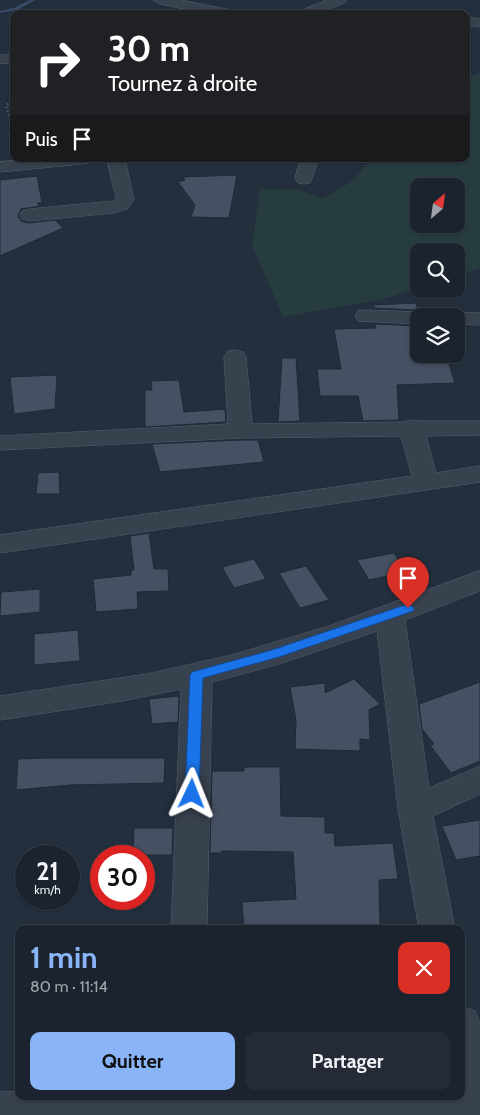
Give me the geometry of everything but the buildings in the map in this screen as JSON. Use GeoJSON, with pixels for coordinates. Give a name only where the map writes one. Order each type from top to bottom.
{"type":"FeatureCollection","features":[{"type":"Feature","properties":{"kind":"street"},"geometry":{"type":"LineString","coordinates":[[315,10],[339,0]]}},
{"type":"Feature","properties":{"kind":"street"},"geometry":{"type":"LineString","coordinates":[[160,10],[170,1],[212,10]]}},
{"type":"Feature","properties":{"kind":"street"},"geometry":{"type":"LineString","coordinates":[[13,164],[41,162]]}},
{"type":"Feature","properties":{"kind":"street"},"geometry":{"type":"LineString","coordinates":[[29,215],[114,207],[124,203],[126,200],[117,162]]}},
{"type":"Feature","properties":{"kind":"street"},"geometry":{"type":"LineString","coordinates":[[304,179],[309,162]]}},
{"type":"Feature","properties":{"kind":"street"},"geometry":{"type":"LineString","coordinates":[[366,316],[410,318]]}},
{"type":"Feature","properties":{"kind":"street"},"geometry":{"type":"LineString","coordinates":[[465,318],[480,319]]}},
{"type":"Feature","properties":{"kind":"street"},"geometry":{"type":"LineString","coordinates":[[235,357],[241,431]]}},
{"type":"Feature","properties":{"kind":"street"},"geometry":{"type":"LineString","coordinates":[[412,427],[426,482]]}},
{"type":"Feature","properties":{"kind":"street"},"geometry":{"type":"LineString","coordinates":[[0,443],[241,431],[412,427],[480,428]]}},
{"type":"Feature","properties":{"kind":"street"},"geometry":{"type":"LineString","coordinates":[[0,544],[480,474]]}},
{"type":"Feature","properties":{"kind":"street"},"geometry":{"type":"LineString","coordinates":[[0,708],[197,675],[274,654],[390,616],[480,580]]}},
{"type":"Feature","properties":{"kind":"street"},"geometry":{"type":"LineString","coordinates":[[390,616],[415,809],[437,925]]}},
{"type":"Feature","properties":{"kind":"street"},"geometry":{"type":"LineString","coordinates":[[189,925],[197,675]]}},
{"type":"Feature","properties":{"kind":"street"},"geometry":{"type":"LineString","coordinates":[[415,809],[480,779]]}},
{"type":"Feature","properties":{"kind":"street"},"geometry":{"type":"LineString","coordinates":[[465,1038],[480,1091]]}},
{"type":"Feature","properties":{"kind":"street"},"geometry":{"type":"LineString","coordinates":[[465,1097],[480,1096]]}},
{"type":"Feature","properties":{"kind":"street"},"geometry":{"type":"LineString","coordinates":[[0,1112],[367,1100]]}},
{"type":"Feature","properties":{"kind":"path"},"geometry":{"type":"LineString","coordinates":[[10,102],[6,105],[10,119]]}},
{"type":"Feature","properties":{"kind":"green space"},"geometry":{"type":"Polygon","coordinates":[[[480,72],[480,268],[465,273],[465,243],[410,243],[410,291],[383,299],[283,317],[252,245],[260,189],[300,190],[322,199],[351,182],[369,162],[470,162],[470,78],[480,72]]]}},
{"type":"Feature","properties":{"kind":"waterway"},"geometry":{"type":"LineString","coordinates":[[0,12],[15,9],[33,0]]}},
{"type":"Feature","properties":{"kind":"route"},"geometry":{"type":"LineString","coordinates":[[192,794],[197,675],[274,654],[390,616],[408,608]]}}]}
